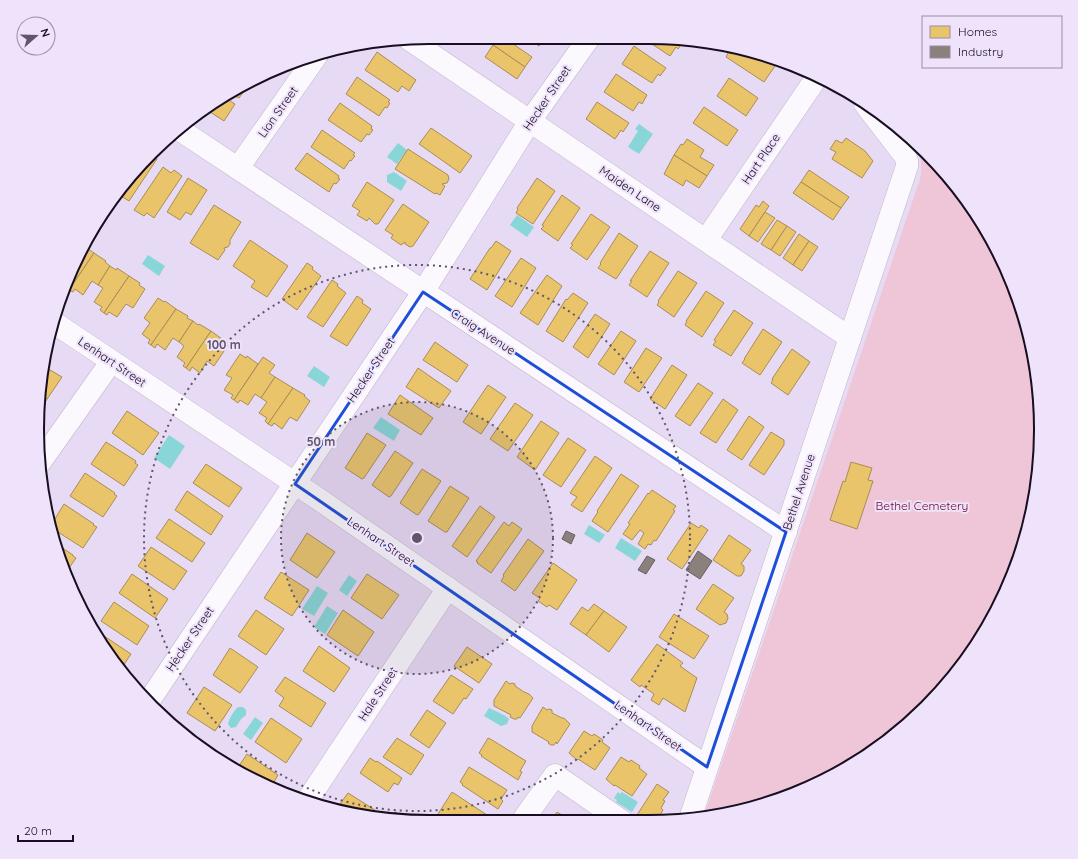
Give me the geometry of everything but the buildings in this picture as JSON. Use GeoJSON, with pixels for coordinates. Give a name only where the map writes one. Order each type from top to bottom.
{"type":"FeatureCollection","features":[{"type":"Feature","properties":{"kind":"street","name":"Hecker Street"},"geometry":{"type":"LineString","coordinates":[[152,697],[423,292],[530,121],[585,44]]}},
{"type":"Feature","properties":{"kind":"street","name":"Maiden Lane"},"geometry":{"type":"LineString","coordinates":[[417,45],[850,338]]}},
{"type":"Feature","properties":{"kind":"street","name":"Lion Street"},"geometry":{"type":"LineString","coordinates":[[238,168],[312,62]]}},
{"type":"Feature","properties":{"kind":"street","name":"Hart Place"},"geometry":{"type":"LineString","coordinates":[[706,240],[814,82]]}},
{"type":"Feature","properties":{"kind":"street","name":"Bethel Avenue"},"geometry":{"type":"LineString","coordinates":[[692,813],[907,166],[907,161],[904,156],[876,119]]}},
{"type":"Feature","properties":{"kind":"street","name":"Craig Avenue"},"geometry":{"type":"LineString","coordinates":[[184,133],[786,532]]}},
{"type":"Feature","properties":{"kind":"street","name":"Lenhart Street"},"geometry":{"type":"LineString","coordinates":[[58,326],[448,588],[707,767]]}},
{"type":"Feature","properties":{"kind":"street"},"geometry":{"type":"LineString","coordinates":[[45,456],[111,362]]}},
{"type":"Feature","properties":{"kind":"street","name":"Hale Street"},"geometry":{"type":"LineString","coordinates":[[310,796],[448,588]]}},
{"type":"Feature","properties":{"kind":"street"},"geometry":{"type":"LineString","coordinates":[[525,815],[555,775],[613,815]]}},
{"type":"Feature","properties":{"kind":"highlighted area"},"geometry":{"type":"Polygon","coordinates":[[[423,292],[786,532],[707,767],[295,484],[423,292]]]}},
{"type":"Feature","properties":{"kind":"green space","name":"Bethel Cemetery"},"geometry":{"type":"Polygon","coordinates":[[[919,155],[954,195],[969,215],[982,237],[1005,282],[1014,306],[1027,354],[1033,404],[1033,455],[1027,505],[1014,553],[994,600],[969,644],[938,684],[903,719],[863,750],[796,786],[748,802],[706,811],[920,179],[919,155]]]}},
{"type":"Feature","properties":{"kind":"shaded area"},"geometry":{"type":"Polygon","coordinates":[[[639,124],[653,134],[639,154],[628,147],[638,131],[635,129],[639,124]]]}},
{"type":"Feature","properties":{"kind":"shaded area"},"geometry":{"type":"Polygon","coordinates":[[[398,143],[407,150],[397,164],[387,157],[398,143]]]}},
{"type":"Feature","properties":{"kind":"shaded area"},"geometry":{"type":"Polygon","coordinates":[[[394,172],[407,181],[401,191],[387,182],[387,175],[394,172]]]}},
{"type":"Feature","properties":{"kind":"shaded area"},"geometry":{"type":"Polygon","coordinates":[[[517,215],[534,227],[527,237],[510,225],[517,215]]]}},
{"type":"Feature","properties":{"kind":"shaded area"},"geometry":{"type":"Polygon","coordinates":[[[148,255],[165,266],[159,276],[142,264],[148,255]]]}},
{"type":"Feature","properties":{"kind":"shaded area"},"geometry":{"type":"Polygon","coordinates":[[[314,366],[330,377],[324,387],[307,376],[314,366]]]}},
{"type":"Feature","properties":{"kind":"shaded area"},"geometry":{"type":"Polygon","coordinates":[[[381,417],[400,430],[394,441],[373,428],[381,417]]]}},
{"type":"Feature","properties":{"kind":"shaded area"},"geometry":{"type":"Polygon","coordinates":[[[169,435],[185,446],[170,469],[154,458],[169,435]]]}},
{"type":"Feature","properties":{"kind":"shaded area"},"geometry":{"type":"Polygon","coordinates":[[[589,525],[605,535],[599,543],[584,534],[589,525]]]}},
{"type":"Feature","properties":{"kind":"shaded area"},"geometry":{"type":"Polygon","coordinates":[[[621,538],[642,551],[635,561],[615,548],[621,538]]]}},
{"type":"Feature","properties":{"kind":"shaded area"},"geometry":{"type":"Polygon","coordinates":[[[349,575],[357,581],[347,596],[339,590],[349,575]]]}},
{"type":"Feature","properties":{"kind":"shaded area"},"geometry":{"type":"Polygon","coordinates":[[[317,586],[328,593],[314,616],[302,609],[317,586]]]}},
{"type":"Feature","properties":{"kind":"shaded area"},"geometry":{"type":"Polygon","coordinates":[[[327,606],[338,613],[325,634],[314,627],[327,606]]]}},
{"type":"Feature","properties":{"kind":"shaded area"},"geometry":{"type":"Polygon","coordinates":[[[238,707],[243,707],[246,710],[246,715],[241,719],[236,727],[231,728],[228,724],[233,712],[238,707]]]}},
{"type":"Feature","properties":{"kind":"shaded area"},"geometry":{"type":"Polygon","coordinates":[[[489,708],[508,718],[507,724],[501,726],[484,716],[489,708]]]}},
{"type":"Feature","properties":{"kind":"shaded area"},"geometry":{"type":"Polygon","coordinates":[[[255,717],[263,723],[251,740],[243,734],[255,717]]]}},
{"type":"Feature","properties":{"kind":"shaded area"},"geometry":{"type":"Polygon","coordinates":[[[618,792],[620,794],[622,792],[638,802],[632,812],[616,802],[617,800],[614,798],[618,792]]]}}]}
